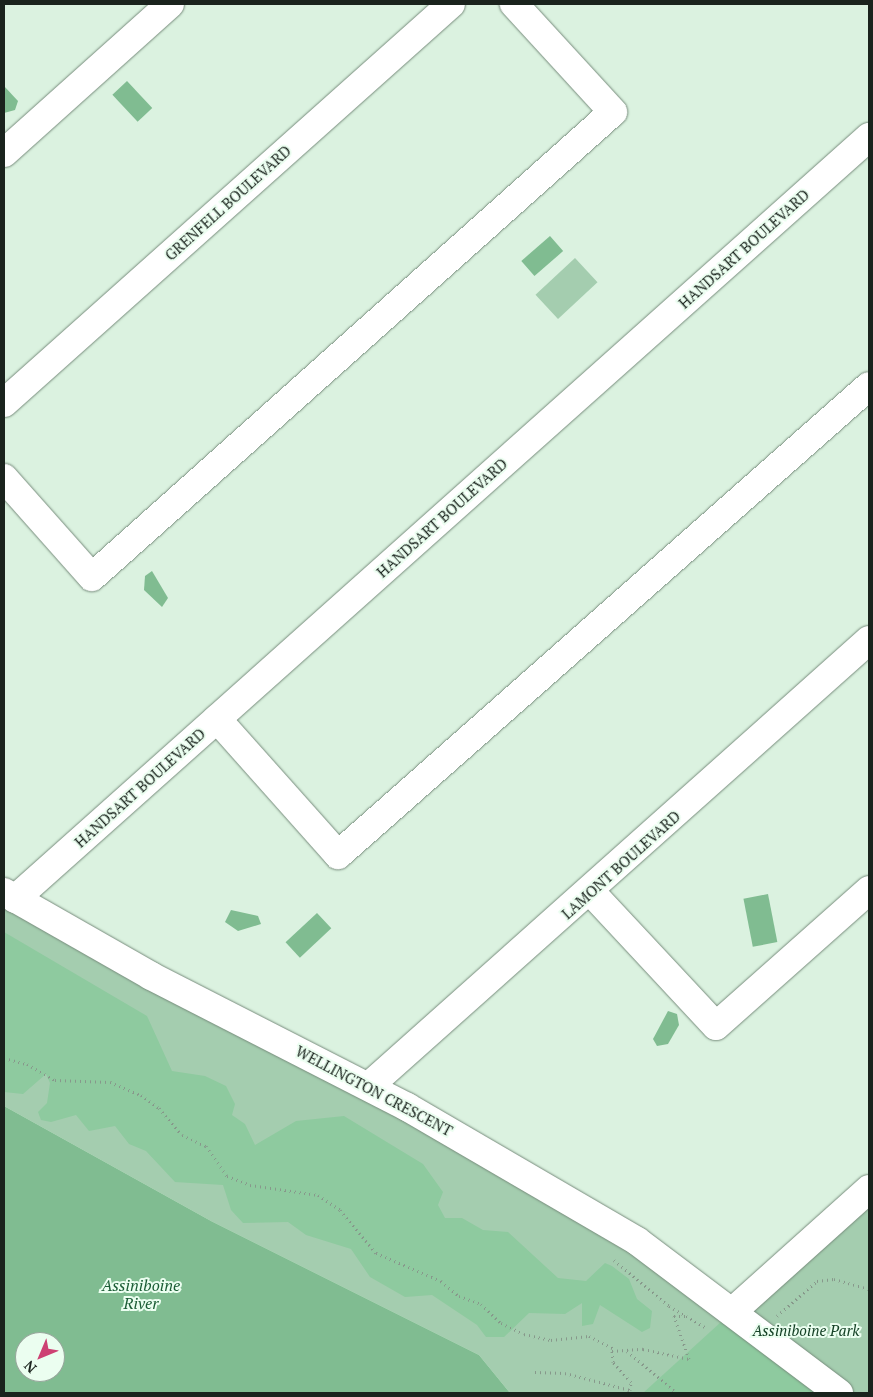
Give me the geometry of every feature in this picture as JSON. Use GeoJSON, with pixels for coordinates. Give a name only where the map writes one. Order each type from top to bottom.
{"type":"FeatureCollection","features":[{"type":"Feature","properties":{"kind":"street"},"geometry":{"type":"LineString","coordinates":[[4,153],[170,4]]}},
{"type":"Feature","properties":{"kind":"street","name":"GRENFELL BOULEVARD"},"geometry":{"type":"LineString","coordinates":[[4,403],[452,4]]}},
{"type":"Feature","properties":{"kind":"street"},"geometry":{"type":"LineString","coordinates":[[4,478],[92,577],[613,112],[514,4]]}},
{"type":"Feature","properties":{"kind":"street","name":"HANDSART BOULEVARD"},"geometry":{"type":"LineString","coordinates":[[9,895],[217,719],[869,138]]}},
{"type":"Feature","properties":{"kind":"street"},"geometry":{"type":"LineString","coordinates":[[217,719],[338,855],[869,386]]}},
{"type":"Feature","properties":{"kind":"street","name":"LAMONT BOULEVARD"},"geometry":{"type":"LineString","coordinates":[[369,1086],[591,892],[869,640]]}},
{"type":"Feature","properties":{"kind":"street"},"geometry":{"type":"LineString","coordinates":[[591,892],[716,1026],[869,890]]}},
{"type":"Feature","properties":{"kind":"street","name":"WELLINGTON CRESCENT"},"geometry":{"type":"LineString","coordinates":[[9,895],[143,972],[369,1086],[637,1241],[839,1393]]}},
{"type":"Feature","properties":{"kind":"street"},"geometry":{"type":"LineString","coordinates":[[732,1312],[869,1189]]}},
{"type":"Feature","properties":{"kind":"path"},"geometry":{"type":"LineString","coordinates":[[4,1058],[27,1064],[55,1080],[110,1082],[141,1095],[159,1108],[182,1135],[206,1146],[227,1176],[250,1185],[318,1195],[340,1210],[376,1254],[441,1281],[524,1334],[551,1340],[584,1335],[614,1349],[627,1351],[643,1349],[689,1359],[674,1316],[686,1316]]}},
{"type":"Feature","properties":{"kind":"path"},"geometry":{"type":"LineString","coordinates":[[606,1255],[686,1316],[707,1328]]}},
{"type":"Feature","properties":{"kind":"path"},"geometry":{"type":"LineString","coordinates":[[780,1313],[817,1281],[834,1279],[869,1288]]}},
{"type":"Feature","properties":{"kind":"path"},"geometry":{"type":"LineString","coordinates":[[535,1372],[565,1373],[630,1390],[631,1382],[613,1362],[614,1349]]}},
{"type":"Feature","properties":{"kind":"path"},"geometry":{"type":"LineString","coordinates":[[627,1351],[677,1393]]}},
{"type":"Feature","properties":{"kind":"green space"},"geometry":{"type":"Polygon","coordinates":[[[575,258],[598,282],[558,319],[536,295],[575,258]]]}},
{"type":"Feature","properties":{"kind":"green space","name":"Assiniboine Park"},"geometry":{"type":"Polygon","coordinates":[[[4,892],[336,1069],[732,1311],[869,1192],[869,1393],[510,1393],[479,1355],[211,1221],[4,1106],[4,892]]]}},
{"type":"Feature","properties":{"kind":"shaded area"},"geometry":{"type":"Polygon","coordinates":[[[4,932],[147,1016],[172,1071],[205,1076],[226,1086],[235,1104],[232,1115],[245,1124],[255,1145],[296,1121],[344,1116],[423,1164],[443,1192],[438,1205],[445,1218],[462,1218],[483,1230],[508,1232],[558,1278],[586,1281],[605,1263],[612,1266],[629,1279],[637,1299],[652,1311],[650,1328],[642,1332],[600,1305],[593,1324],[582,1326],[582,1303],[565,1314],[529,1313],[504,1337],[486,1337],[477,1325],[432,1295],[405,1297],[370,1277],[351,1249],[306,1235],[288,1222],[243,1223],[231,1210],[223,1185],[175,1182],[146,1151],[129,1144],[115,1126],[89,1131],[76,1115],[51,1122],[41,1120],[38,1112],[47,1103],[50,1083],[46,1074],[23,1094],[4,1092],[4,932]]]}},
{"type":"Feature","properties":{"kind":"shaded area"},"geometry":{"type":"Polygon","coordinates":[[[732,1312],[833,1393],[643,1393],[732,1312]]]}},
{"type":"Feature","properties":{"kind":"water"},"geometry":{"type":"Polygon","coordinates":[[[127,81],[152,108],[138,122],[112,95],[127,81]]]}},
{"type":"Feature","properties":{"kind":"water"},"geometry":{"type":"Polygon","coordinates":[[[4,86],[18,101],[15,110],[4,113],[4,86]]]}},
{"type":"Feature","properties":{"kind":"water"},"geometry":{"type":"Polygon","coordinates":[[[550,236],[563,251],[534,276],[521,261],[550,236]]]}},
{"type":"Feature","properties":{"kind":"water"},"geometry":{"type":"Polygon","coordinates":[[[152,571],[168,598],[162,607],[144,590],[145,576],[152,571]]]}},
{"type":"Feature","properties":{"kind":"water"},"geometry":{"type":"Polygon","coordinates":[[[768,894],[777,942],[753,947],[743,899],[768,894]]]}},
{"type":"Feature","properties":{"kind":"water"},"geometry":{"type":"Polygon","coordinates":[[[231,910],[258,916],[261,924],[238,931],[225,922],[231,910]]]}},
{"type":"Feature","properties":{"kind":"water"},"geometry":{"type":"Polygon","coordinates":[[[317,913],[331,928],[300,958],[286,942],[317,913]]]}},
{"type":"Feature","properties":{"kind":"water"},"geometry":{"type":"Polygon","coordinates":[[[668,1011],[677,1014],[679,1025],[668,1044],[657,1046],[653,1039],[668,1011]]]}},
{"type":"Feature","properties":{"kind":"water","name":"Assiniboine River"},"geometry":{"type":"Polygon","coordinates":[[[4,1106],[211,1221],[479,1355],[510,1393],[4,1393],[4,1106]]]}}]}
